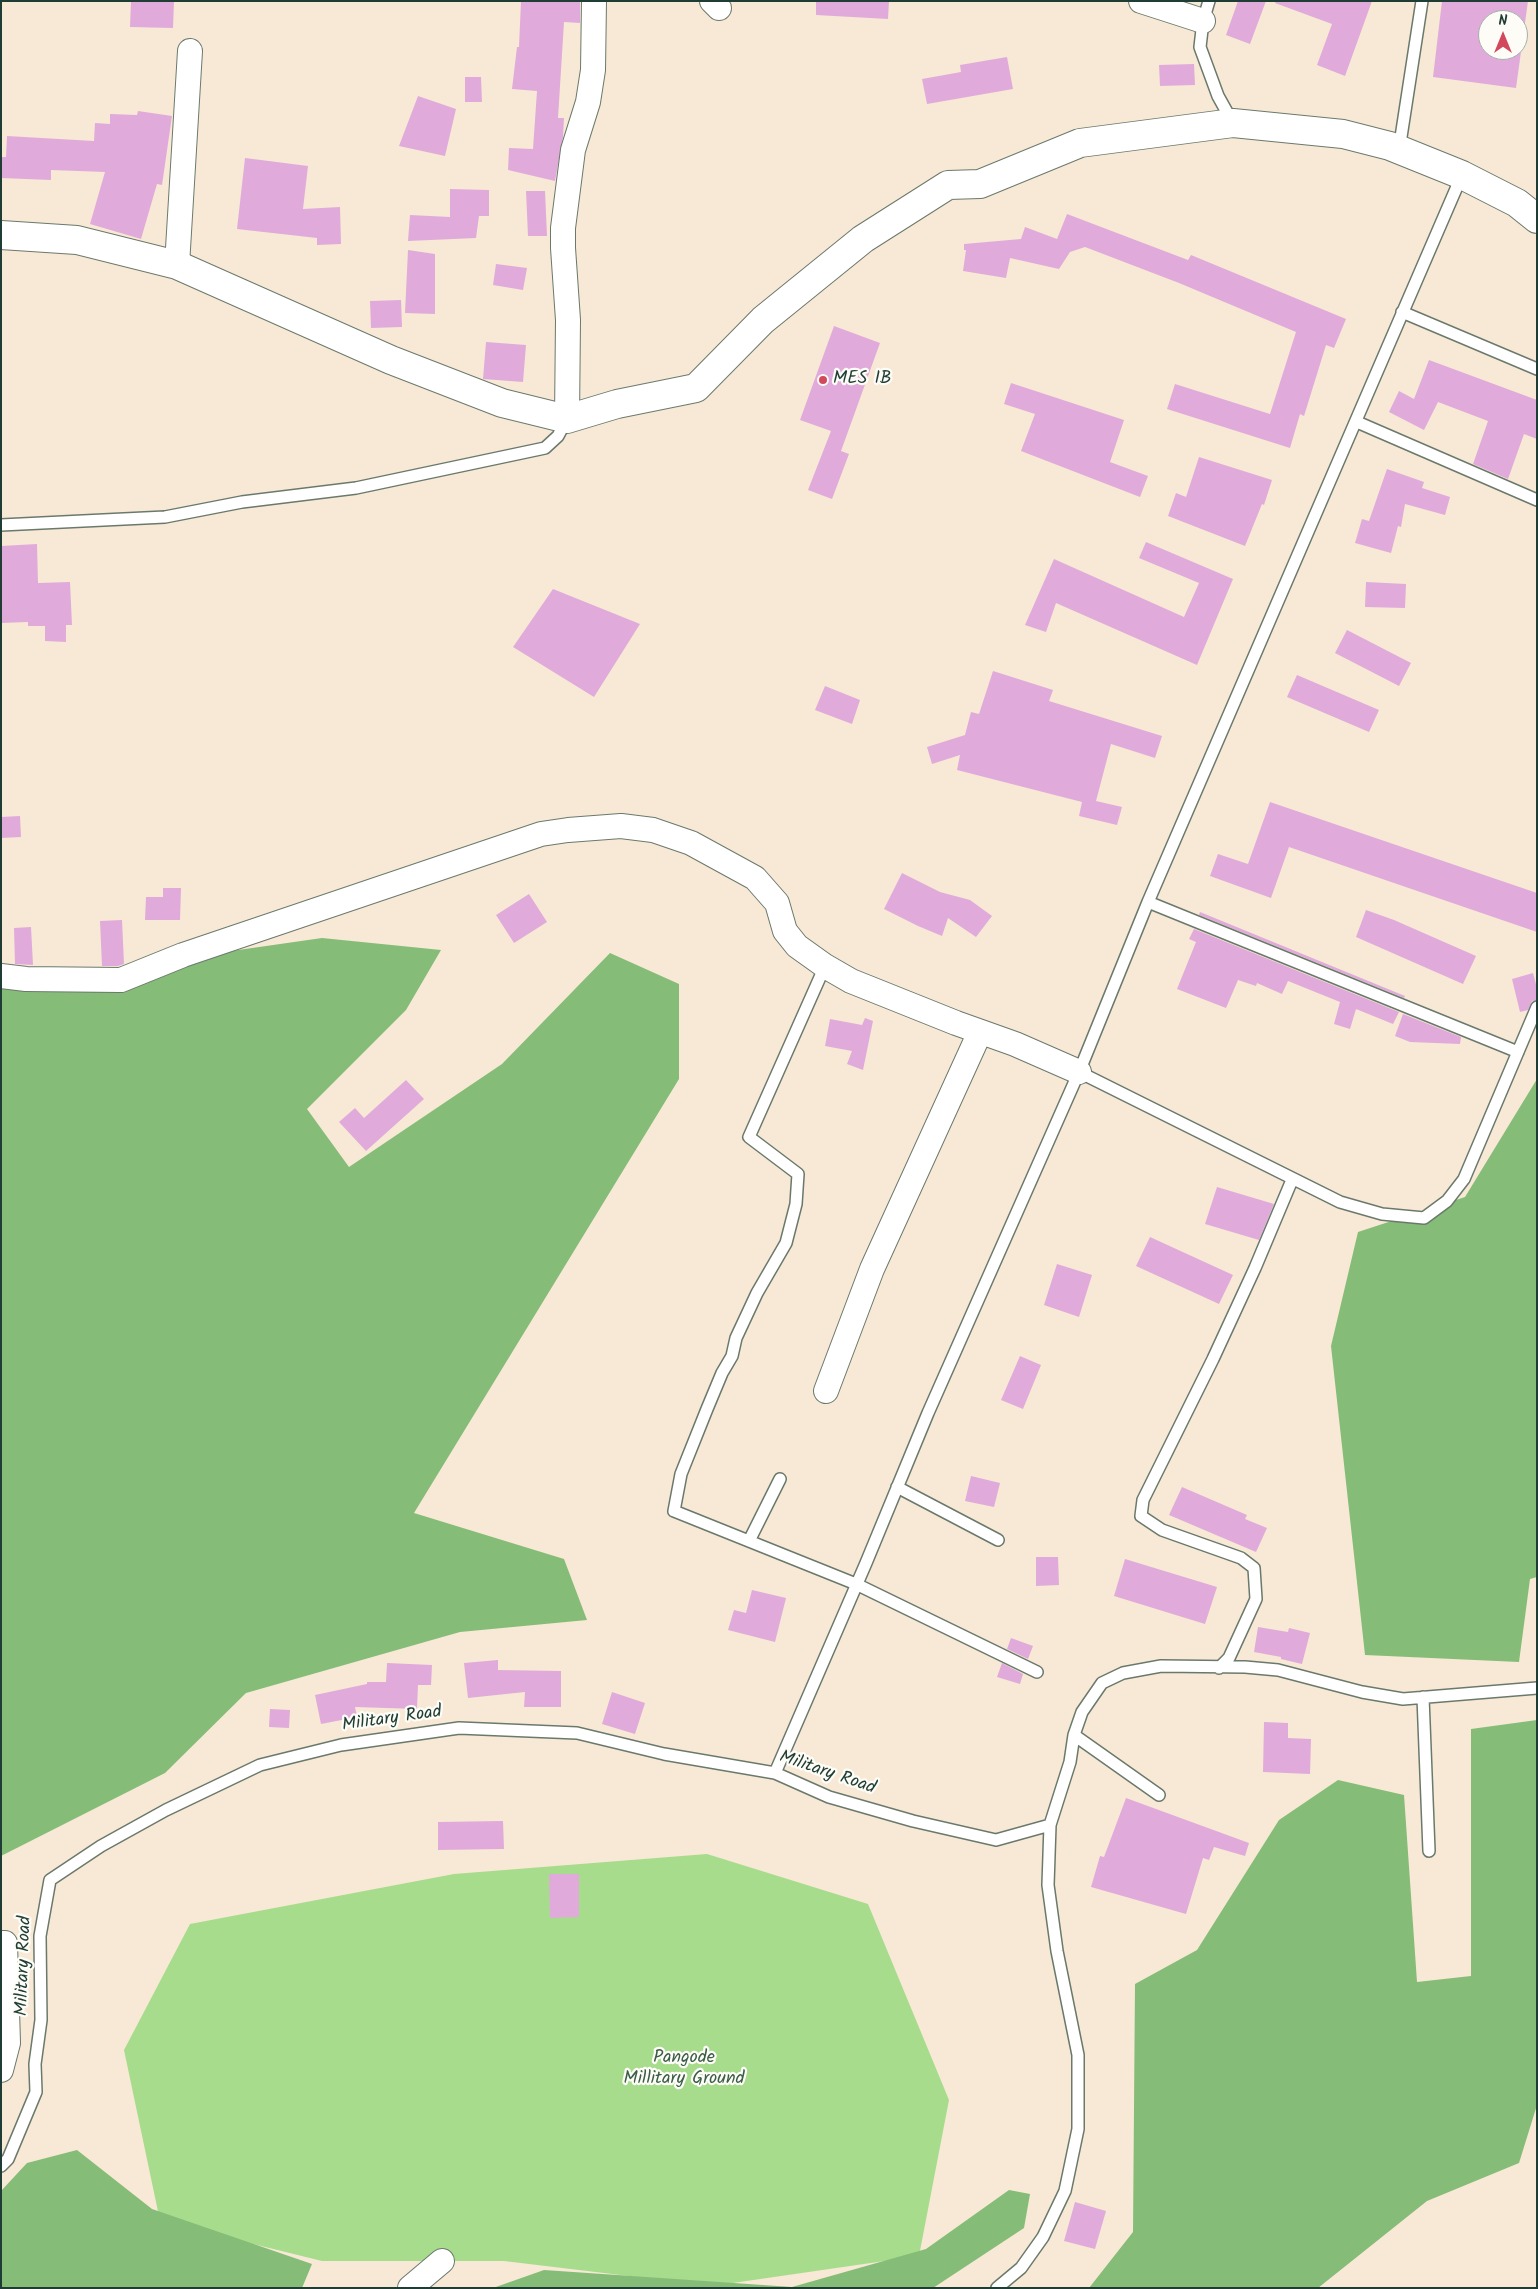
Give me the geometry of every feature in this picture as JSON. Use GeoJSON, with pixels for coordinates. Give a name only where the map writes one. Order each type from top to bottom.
{"type":"FeatureCollection","features":[{"type":"Feature","properties":{"kind":"main road"},"geometry":{"type":"LineString","coordinates":[[1,235],[78,240],[177,265],[391,360],[502,403],[567,419],[617,404],[696,388],[763,320],[863,239],[948,185],[980,184],[1080,143],[1233,123],[1343,134],[1398,150],[1462,175],[1516,203],[1537,219]]}},
{"type":"Feature","properties":{"kind":"street"},"geometry":{"type":"LineString","coordinates":[[567,419],[568,320],[563,228],[573,150],[588,102],[593,70],[594,1]]}},
{"type":"Feature","properties":{"kind":"street"},"geometry":{"type":"LineString","coordinates":[[1141,1],[1206,11]]}},
{"type":"Feature","properties":{"kind":"street"},"geometry":{"type":"LineString","coordinates":[[177,265],[190,51]]}},
{"type":"Feature","properties":{"kind":"street"},"geometry":{"type":"LineString","coordinates":[[1,976],[26,980],[121,980],[183,955],[541,834],[621,826],[653,830],[691,843],[755,878],[777,903],[785,931],[797,946],[825,966],[851,981],[1015,1044],[1079,1072]]}},
{"type":"Feature","properties":{"kind":"street"},"geometry":{"type":"LineString","coordinates":[[826,1391],[872,1269],[980,1032]]}},
{"type":"Feature","properties":{"kind":"street"},"geometry":{"type":"LineString","coordinates":[[1,1943],[4,1943],[8,2042],[1,2070]]}},
{"type":"Feature","properties":{"kind":"street"},"geometry":{"type":"LineString","coordinates":[[410,2288],[442,2261]]}},
{"type":"Feature","properties":{"kind":"lane"},"geometry":{"type":"LineString","coordinates":[[1398,150],[1422,1]]}},
{"type":"Feature","properties":{"kind":"lane"},"geometry":{"type":"LineString","coordinates":[[1206,11],[1200,47],[1218,96],[1233,123]]}},
{"type":"Feature","properties":{"kind":"lane"},"geometry":{"type":"LineString","coordinates":[[775,1773],[928,1413],[1079,1072],[1148,902],[1314,514],[1357,422],[1402,312],[1462,175]]}},
{"type":"Feature","properties":{"kind":"lane"},"geometry":{"type":"LineString","coordinates":[[1402,312],[1537,369]]}},
{"type":"Feature","properties":{"kind":"lane"},"geometry":{"type":"LineString","coordinates":[[1,525],[165,516],[242,502],[356,488],[546,448],[558,436],[567,419]]}},
{"type":"Feature","properties":{"kind":"lane"},"geometry":{"type":"LineString","coordinates":[[1357,422],[1537,500]]}},
{"type":"Feature","properties":{"kind":"lane"},"geometry":{"type":"LineString","coordinates":[[1148,902],[1518,1052]]}},
{"type":"Feature","properties":{"kind":"lane"},"geometry":{"type":"LineString","coordinates":[[825,966],[749,1138],[798,1174],[796,1204],[786,1243],[757,1293],[736,1338],[732,1356],[722,1374],[681,1474],[674,1511],[856,1584],[1038,1672]]}},
{"type":"Feature","properties":{"kind":"lane"},"geometry":{"type":"LineString","coordinates":[[1079,1072],[1292,1180],[1340,1202],[1382,1214],[1424,1218],[1447,1201],[1464,1179],[1537,1007]]}},
{"type":"Feature","properties":{"kind":"lane"},"geometry":{"type":"LineString","coordinates":[[1219,1668],[1229,1658],[1256,1599],[1254,1568],[1240,1558],[1162,1530],[1151,1524],[1141,1516],[1143,1500],[1255,1268],[1292,1180]]}},
{"type":"Feature","properties":{"kind":"lane"},"geometry":{"type":"LineString","coordinates":[[749,1541],[780,1479]]}},
{"type":"Feature","properties":{"kind":"lane"},"geometry":{"type":"LineString","coordinates":[[897,1487],[998,1540]]}},
{"type":"Feature","properties":{"kind":"lane"},"geometry":{"type":"LineString","coordinates":[[997,2288],[1021,2268],[1043,2237],[1065,2191],[1078,2129],[1078,2055],[1057,1951],[1048,1885],[1050,1825],[1070,1762],[1074,1735],[1082,1712],[1102,1683],[1122,1673],[1161,1666],[1245,1667],[1278,1670],[1384,1697],[1403,1699],[1537,1688]]}},
{"type":"Feature","properties":{"kind":"lane"},"geometry":{"type":"LineString","coordinates":[[1423,1697],[1429,1851]]}},
{"type":"Feature","properties":{"kind":"lane","name":"Military Road"},"geometry":{"type":"LineString","coordinates":[[1,2166],[8,2158],[36,2092],[35,2064],[41,2020],[40,1936],[50,1880],[101,1846],[166,1810],[260,1764],[341,1745],[459,1728],[577,1733],[664,1754],[775,1773],[829,1797],[913,1821],[996,1840],[1050,1825]]}},
{"type":"Feature","properties":{"kind":"lane"},"geometry":{"type":"LineString","coordinates":[[1074,1735],[1159,1795]]}},
{"type":"Feature","properties":{"kind":"green space"},"geometry":{"type":"Polygon","coordinates":[[[322,938],[441,950],[406,1010],[307,1109],[349,1167],[502,1064],[610,953],[679,984],[679,1079],[414,1513],[564,1559],[587,1620],[460,1632],[246,1693],[165,1773],[1,1856],[1,984],[322,938]]]}},
{"type":"Feature","properties":{"kind":"green space"},"geometry":{"type":"Polygon","coordinates":[[[1537,1079],[1537,1577],[1530,1579],[1519,1662],[1365,1655],[1331,1346],[1358,1232],[1465,1197],[1537,1079]]]}},
{"type":"Feature","properties":{"kind":"green space"},"geometry":{"type":"Polygon","coordinates":[[[1537,1720],[1537,2105],[1519,2163],[1427,2201],[1318,2288],[1089,2288],[1133,2232],[1135,1984],[1197,1950],[1279,1820],[1338,1780],[1404,1795],[1417,1982],[1471,1976],[1471,1729],[1537,1720]]]}},
{"type":"Feature","properties":{"kind":"green space","name":"Pangode Millitary Ground"},"geometry":{"type":"Polygon","coordinates":[[[707,1854],[868,1904],[949,2100],[919,2256],[712,2286],[504,2261],[322,2261],[160,2221],[124,2050],[190,1924],[454,1874],[707,1854]]]}},
{"type":"Feature","properties":{"kind":"green space"},"geometry":{"type":"Polygon","coordinates":[[[77,2150],[152,2209],[312,2264],[302,2288],[1,2288],[1,2191],[27,2163],[77,2150]]]}},
{"type":"Feature","properties":{"kind":"green space"},"geometry":{"type":"Polygon","coordinates":[[[1009,2190],[1030,2194],[1024,2228],[933,2288],[493,2288],[544,2270],[792,2287],[926,2249],[1009,2190]]]}},
{"type":"Feature","properties":{"kind":"building"},"geometry":{"type":"Polygon","coordinates":[[[131,1],[174,1],[173,28],[130,27],[131,1]]]}},
{"type":"Feature","properties":{"kind":"building"},"geometry":{"type":"Polygon","coordinates":[[[521,1],[580,1],[580,23],[564,22],[558,118],[564,118],[563,137],[555,181],[508,170],[509,148],[533,149],[537,91],[512,89],[517,47],[519,47],[521,1]]]}},
{"type":"Feature","properties":{"kind":"building"},"geometry":{"type":"Polygon","coordinates":[[[816,1],[889,1],[888,19],[816,15],[816,1]]]}},
{"type":"Feature","properties":{"kind":"building"},"geometry":{"type":"Polygon","coordinates":[[[1238,1],[1266,1],[1250,44],[1226,35],[1238,1]]]}},
{"type":"Feature","properties":{"kind":"building"},"geometry":{"type":"Polygon","coordinates":[[[1276,1],[1372,1],[1345,76],[1317,65],[1332,24],[1275,3],[1276,1]]]}},
{"type":"Feature","properties":{"kind":"building"},"geometry":{"type":"Polygon","coordinates":[[[1442,1],[1528,1],[1527,10],[1478,10],[1478,60],[1520,60],[1516,88],[1433,77],[1442,1]]]}},
{"type":"Feature","properties":{"kind":"building"},"geometry":{"type":"Polygon","coordinates":[[[1007,57],[1013,89],[927,104],[922,79],[961,72],[960,65],[1007,57]]]}},
{"type":"Feature","properties":{"kind":"building"},"geometry":{"type":"Polygon","coordinates":[[[1194,64],[1195,85],[1160,86],[1159,65],[1194,64]]]}},
{"type":"Feature","properties":{"kind":"building"},"geometry":{"type":"Polygon","coordinates":[[[465,77],[481,77],[482,102],[465,102],[465,77]]]}},
{"type":"Feature","properties":{"kind":"building"},"geometry":{"type":"Polygon","coordinates":[[[418,96],[456,109],[445,156],[399,146],[418,96]]]}},
{"type":"Feature","properties":{"kind":"building"},"geometry":{"type":"Polygon","coordinates":[[[138,111],[172,116],[162,185],[157,184],[141,239],[90,224],[105,172],[51,170],[51,180],[1,178],[1,157],[6,157],[7,136],[94,141],[95,123],[110,124],[110,114],[137,115],[138,111]]]}},
{"type":"Feature","properties":{"kind":"building"},"geometry":{"type":"Polygon","coordinates":[[[245,158],[308,166],[303,209],[340,207],[341,244],[317,245],[317,238],[237,229],[245,158]]]}},
{"type":"Feature","properties":{"kind":"building"},"geometry":{"type":"Polygon","coordinates":[[[450,189],[489,190],[489,216],[479,216],[476,238],[408,241],[410,215],[450,217],[450,189]]]}},
{"type":"Feature","properties":{"kind":"building"},"geometry":{"type":"Polygon","coordinates":[[[526,191],[545,191],[547,236],[528,236],[526,191]]]}},
{"type":"Feature","properties":{"kind":"building"},"geometry":{"type":"Polygon","coordinates":[[[1067,214],[1188,260],[1191,255],[1346,319],[1334,348],[1326,345],[1304,416],[1300,414],[1290,448],[1167,409],[1175,384],[1270,414],[1296,332],[1179,283],[1085,247],[1070,252],[1059,269],[1010,258],[1006,278],[963,271],[966,250],[964,250],[964,244],[1021,239],[1025,227],[1057,239],[1067,214]]]}},
{"type":"Feature","properties":{"kind":"building"},"geometry":{"type":"Polygon","coordinates":[[[408,250],[435,254],[435,314],[405,313],[408,250]]]}},
{"type":"Feature","properties":{"kind":"building"},"geometry":{"type":"Polygon","coordinates":[[[496,264],[527,268],[523,290],[493,285],[496,264]]]}},
{"type":"Feature","properties":{"kind":"building"},"geometry":{"type":"Polygon","coordinates":[[[401,300],[402,327],[371,328],[370,301],[401,300]]]}},
{"type":"Feature","properties":{"kind":"building"},"geometry":{"type":"Polygon","coordinates":[[[834,326],[880,343],[841,451],[849,454],[832,499],[808,490],[831,431],[800,420],[834,326]]]}},
{"type":"Feature","properties":{"kind":"building"},"geometry":{"type":"Polygon","coordinates":[[[486,342],[526,345],[523,382],[483,379],[486,342]]]}},
{"type":"Feature","properties":{"kind":"building"},"geometry":{"type":"Polygon","coordinates":[[[1429,360],[1537,400],[1537,439],[1524,434],[1508,479],[1473,464],[1488,421],[1438,402],[1424,430],[1389,412],[1399,391],[1414,399],[1429,360]]]}},
{"type":"Feature","properties":{"kind":"building"},"geometry":{"type":"Polygon","coordinates":[[[1011,383],[1124,420],[1110,462],[1148,476],[1140,497],[1021,451],[1035,414],[1004,404],[1011,383]]]}},
{"type":"Feature","properties":{"kind":"building"},"geometry":{"type":"Polygon","coordinates":[[[1199,457],[1272,480],[1264,505],[1262,504],[1245,546],[1168,516],[1176,493],[1186,497],[1199,457]]]}},
{"type":"Feature","properties":{"kind":"building"},"geometry":{"type":"Polygon","coordinates":[[[1387,469],[1424,482],[1422,488],[1450,497],[1445,515],[1405,504],[1401,527],[1398,526],[1391,553],[1355,543],[1362,519],[1369,521],[1387,469]]]}},
{"type":"Feature","properties":{"kind":"building"},"geometry":{"type":"Polygon","coordinates":[[[1146,542],[1233,579],[1197,665],[1056,603],[1046,632],[1025,625],[1054,559],[1184,617],[1199,583],[1139,558],[1146,542]]]}},
{"type":"Feature","properties":{"kind":"building"},"geometry":{"type":"Polygon","coordinates":[[[37,544],[38,583],[70,582],[72,625],[66,625],[66,642],[45,641],[45,626],[28,626],[28,622],[1,623],[1,546],[37,544]]]}},
{"type":"Feature","properties":{"kind":"building"},"geometry":{"type":"Polygon","coordinates":[[[1366,582],[1406,584],[1405,608],[1365,607],[1366,582]]]}},
{"type":"Feature","properties":{"kind":"building"},"geometry":{"type":"Polygon","coordinates":[[[553,589],[640,624],[594,697],[513,647],[553,589]]]}},
{"type":"Feature","properties":{"kind":"building"},"geometry":{"type":"Polygon","coordinates":[[[1347,630],[1411,663],[1399,686],[1335,653],[1347,630]]]}},
{"type":"Feature","properties":{"kind":"building"},"geometry":{"type":"Polygon","coordinates":[[[993,671],[1053,690],[1049,701],[1162,736],[1155,758],[1111,744],[1096,801],[1122,807],[1117,825],[1079,816],[1082,802],[957,770],[960,755],[932,764],[927,747],[965,735],[971,712],[979,714],[993,671]]]}},
{"type":"Feature","properties":{"kind":"building"},"geometry":{"type":"Polygon","coordinates":[[[1297,675],[1379,710],[1369,732],[1287,697],[1297,675]]]}},
{"type":"Feature","properties":{"kind":"building"},"geometry":{"type":"Polygon","coordinates":[[[825,686],[860,700],[852,724],[815,710],[825,686]]]}},
{"type":"Feature","properties":{"kind":"building"},"geometry":{"type":"Polygon","coordinates":[[[1270,802],[1537,893],[1537,932],[1289,847],[1271,898],[1210,876],[1218,854],[1248,864],[1270,802]]]}},
{"type":"Feature","properties":{"kind":"building"},"geometry":{"type":"Polygon","coordinates":[[[20,816],[21,837],[1,838],[1,817],[20,816]]]}},
{"type":"Feature","properties":{"kind":"building"},"geometry":{"type":"Polygon","coordinates":[[[902,873],[940,892],[970,900],[992,916],[976,937],[948,918],[942,936],[918,926],[884,909],[902,873]]]}},
{"type":"Feature","properties":{"kind":"building"},"geometry":{"type":"Polygon","coordinates":[[[163,888],[181,888],[180,920],[145,920],[146,897],[163,897],[163,888]]]}},
{"type":"Feature","properties":{"kind":"building"},"geometry":{"type":"Polygon","coordinates":[[[529,894],[547,922],[514,943],[496,915],[529,894]]]}},
{"type":"Feature","properties":{"kind":"building"},"geometry":{"type":"Polygon","coordinates":[[[1366,910],[1394,920],[1476,956],[1463,984],[1356,937],[1366,910]]]}},
{"type":"Feature","properties":{"kind":"building"},"geometry":{"type":"Polygon","coordinates":[[[1200,912],[1405,996],[1404,998],[1199,915],[1200,912]]]}},
{"type":"Feature","properties":{"kind":"building"},"geometry":{"type":"Polygon","coordinates":[[[122,920],[124,964],[102,966],[100,921],[122,920]]]}},
{"type":"Feature","properties":{"kind":"building"},"geometry":{"type":"Polygon","coordinates":[[[31,927],[33,965],[15,964],[14,928],[31,927]]]}},
{"type":"Feature","properties":{"kind":"building"},"geometry":{"type":"Polygon","coordinates":[[[1194,929],[1399,1012],[1393,1024],[1356,1009],[1350,1029],[1334,1024],[1340,1002],[1288,981],[1282,994],[1257,983],[1256,986],[1238,980],[1226,1008],[1177,989],[1196,942],[1189,939],[1194,929]]]}},
{"type":"Feature","properties":{"kind":"building"},"geometry":{"type":"Polygon","coordinates":[[[1533,973],[1537,988],[1537,1000],[1532,1001],[1528,1010],[1520,1012],[1512,979],[1533,973]]]}},
{"type":"Feature","properties":{"kind":"building"},"geometry":{"type":"Polygon","coordinates":[[[1403,1014],[1461,1037],[1460,1044],[1410,1042],[1395,1036],[1403,1014]]]}},
{"type":"Feature","properties":{"kind":"building"},"geometry":{"type":"Polygon","coordinates":[[[865,1018],[873,1021],[863,1070],[847,1064],[852,1051],[825,1046],[830,1019],[862,1025],[865,1018]]]}},
{"type":"Feature","properties":{"kind":"building"},"geometry":{"type":"Polygon","coordinates":[[[406,1080],[424,1099],[366,1151],[339,1122],[355,1108],[364,1118],[406,1080]]]}},
{"type":"Feature","properties":{"kind":"building"},"geometry":{"type":"Polygon","coordinates":[[[1217,1187],[1274,1204],[1259,1240],[1205,1224],[1217,1187]]]}},
{"type":"Feature","properties":{"kind":"building"},"geometry":{"type":"Polygon","coordinates":[[[1150,1237],[1233,1275],[1219,1304],[1136,1266],[1150,1237]]]}},
{"type":"Feature","properties":{"kind":"building"},"geometry":{"type":"Polygon","coordinates":[[[1057,1264],[1092,1275],[1079,1317],[1044,1305],[1057,1264]]]}},
{"type":"Feature","properties":{"kind":"building"},"geometry":{"type":"Polygon","coordinates":[[[1020,1356],[1041,1365],[1023,1409],[1001,1400],[1020,1356]]]}},
{"type":"Feature","properties":{"kind":"building"},"geometry":{"type":"Polygon","coordinates":[[[971,1476],[1000,1483],[994,1507],[965,1501],[971,1476]]]}},
{"type":"Feature","properties":{"kind":"building"},"geometry":{"type":"Polygon","coordinates":[[[1182,1487],[1247,1515],[1245,1519],[1267,1528],[1256,1552],[1169,1515],[1182,1487]]]}},
{"type":"Feature","properties":{"kind":"building"},"geometry":{"type":"Polygon","coordinates":[[[1036,1557],[1058,1557],[1059,1585],[1036,1586],[1036,1557]]]}},
{"type":"Feature","properties":{"kind":"building"},"geometry":{"type":"Polygon","coordinates":[[[1125,1559],[1217,1587],[1205,1624],[1114,1596],[1125,1559]]]}},
{"type":"Feature","properties":{"kind":"building"},"geometry":{"type":"Polygon","coordinates":[[[752,1590],[786,1598],[775,1642],[728,1630],[734,1610],[746,1613],[752,1590]]]}},
{"type":"Feature","properties":{"kind":"building"},"geometry":{"type":"Polygon","coordinates":[[[1258,1627],[1288,1632],[1289,1628],[1310,1633],[1302,1664],[1281,1659],[1281,1657],[1254,1652],[1258,1627]]]}},
{"type":"Feature","properties":{"kind":"building"},"geometry":{"type":"Polygon","coordinates":[[[1011,1638],[1033,1646],[1028,1659],[1007,1649],[1011,1638]]]}},
{"type":"Feature","properties":{"kind":"building"},"geometry":{"type":"Polygon","coordinates":[[[498,1660],[498,1670],[561,1671],[561,1707],[524,1707],[525,1692],[468,1698],[464,1663],[498,1660]]]}},
{"type":"Feature","properties":{"kind":"building"},"geometry":{"type":"Polygon","coordinates":[[[387,1663],[432,1665],[431,1685],[418,1685],[417,1709],[355,1707],[357,1717],[321,1724],[315,1695],[367,1684],[367,1682],[386,1682],[387,1663]]]}},
{"type":"Feature","properties":{"kind":"building"},"geometry":{"type":"Polygon","coordinates":[[[1002,1663],[1023,1674],[1020,1684],[997,1677],[1002,1663]]]}},
{"type":"Feature","properties":{"kind":"building"},"geometry":{"type":"Polygon","coordinates":[[[612,1692],[645,1703],[635,1734],[602,1724],[612,1692]]]}},
{"type":"Feature","properties":{"kind":"building"},"geometry":{"type":"Polygon","coordinates":[[[270,1709],[290,1710],[289,1728],[269,1727],[270,1709]]]}},
{"type":"Feature","properties":{"kind":"building"},"geometry":{"type":"Polygon","coordinates":[[[1264,1722],[1288,1723],[1288,1738],[1311,1739],[1310,1774],[1263,1772],[1264,1722]]]}},
{"type":"Feature","properties":{"kind":"building"},"geometry":{"type":"Polygon","coordinates":[[[1126,1798],[1249,1843],[1245,1856],[1214,1847],[1209,1860],[1203,1858],[1186,1914],[1091,1887],[1100,1856],[1104,1857],[1126,1798]]]}},
{"type":"Feature","properties":{"kind":"building"},"geometry":{"type":"Polygon","coordinates":[[[503,1821],[504,1849],[438,1850],[438,1822],[503,1821]]]}},
{"type":"Feature","properties":{"kind":"building"},"geometry":{"type":"Polygon","coordinates":[[[549,1874],[579,1874],[579,1917],[550,1918],[549,1874]]]}},
{"type":"Feature","properties":{"kind":"building"},"geometry":{"type":"Polygon","coordinates":[[[1075,2202],[1106,2211],[1095,2249],[1064,2241],[1075,2202]]]}},
{"type":"Feature","properties":{"kind":"place","name":"MES IB"},"geometry":{"type":"Point","coordinates":[823,380]}}]}
